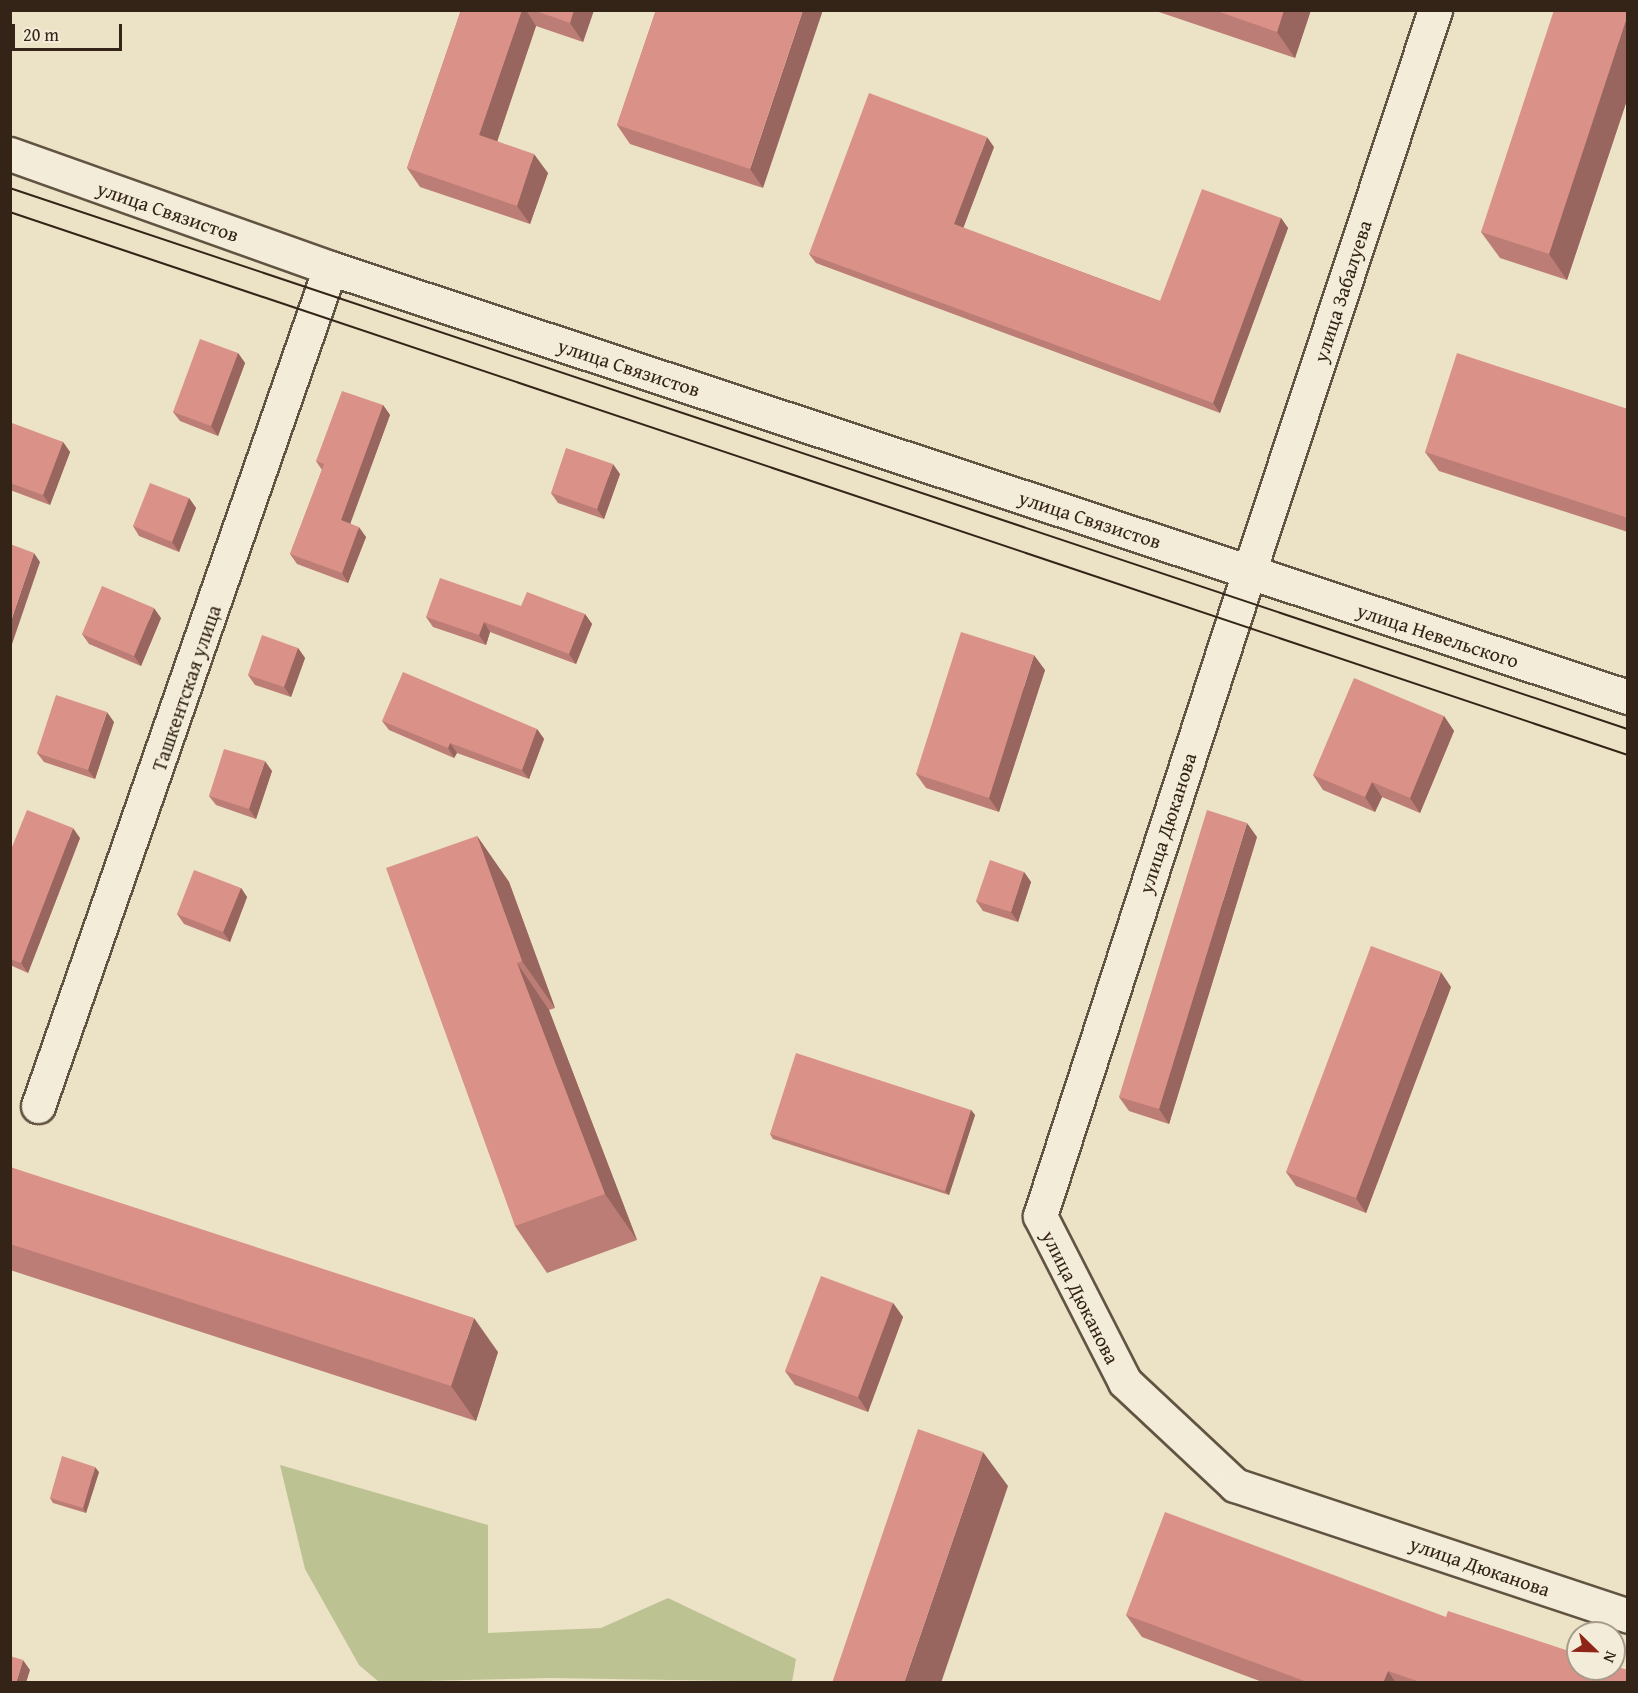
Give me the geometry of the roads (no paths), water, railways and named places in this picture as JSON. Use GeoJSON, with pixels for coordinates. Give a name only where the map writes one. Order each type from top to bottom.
{"type":"FeatureCollection","features":[{"type":"Feature","properties":{"kind":"street","name":"улица Забалуева"},"geometry":{"type":"LineString","coordinates":[[1249,572],[1435,10]]}},
{"type":"Feature","properties":{"kind":"street","name":"улица Связистов"},"geometry":{"type":"LineString","coordinates":[[10,154],[330,268],[1249,572]]}},
{"type":"Feature","properties":{"kind":"street","name":"Ташкентская улица"},"geometry":{"type":"LineString","coordinates":[[38,1106],[330,268]]}},
{"type":"Feature","properties":{"kind":"street","name":"улица Невельского"},"geometry":{"type":"LineString","coordinates":[[1249,572],[1628,697]]}},
{"type":"Feature","properties":{"kind":"street","name":"улица Дюканова"},"geometry":{"type":"LineString","coordinates":[[1249,572],[1040,1216],[1125,1382],[1235,1485],[1628,1616]]}},
{"type":"Feature","properties":{"kind":"tram line"},"geometry":{"type":"LineString","coordinates":[[10,188],[1628,729]]}},
{"type":"Feature","properties":{"kind":"tram line"},"geometry":{"type":"LineString","coordinates":[[10,212],[1628,755]]}}]}
